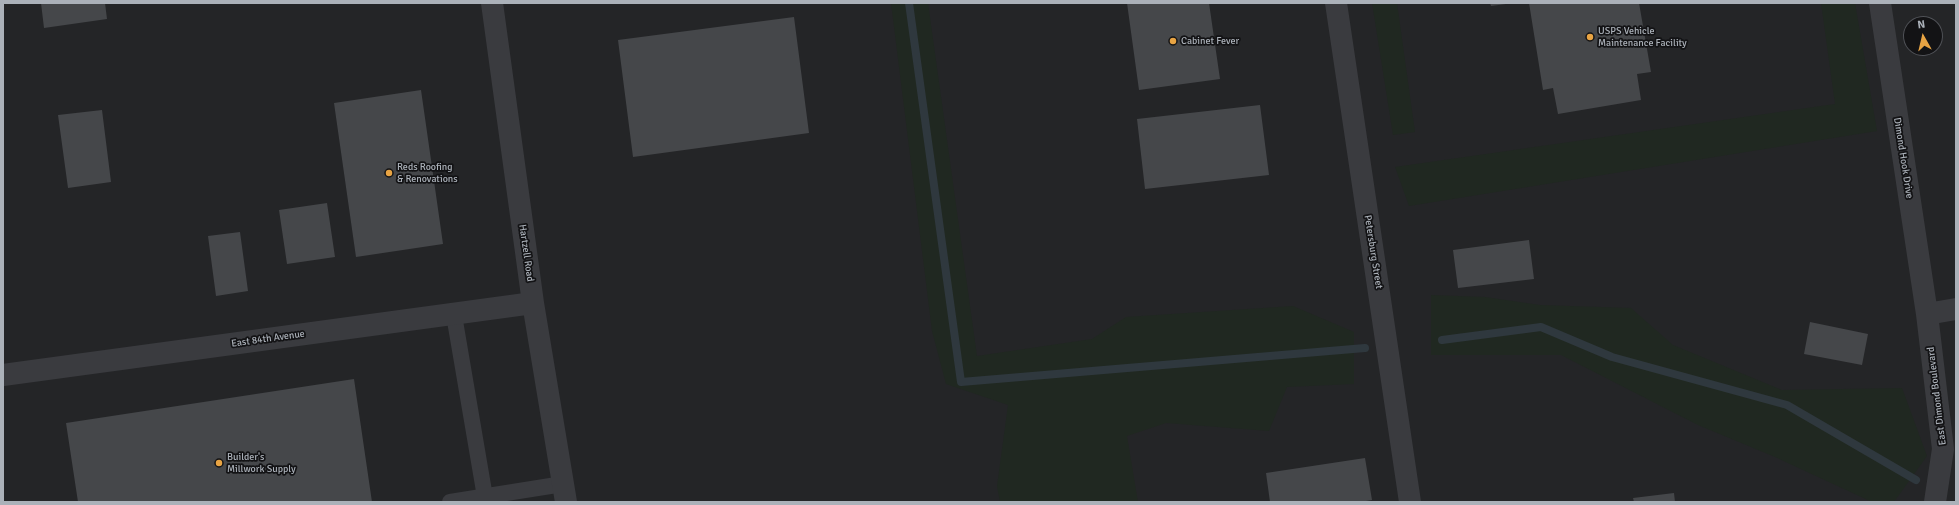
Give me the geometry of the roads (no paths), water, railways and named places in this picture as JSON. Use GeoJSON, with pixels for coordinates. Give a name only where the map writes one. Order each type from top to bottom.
{"type":"FeatureCollection","features":[{"type":"Feature","properties":{"kind":"street","name":"Hartzell Road"},"geometry":{"type":"LineString","coordinates":[[492,3],[533,303],[565,493]]}},
{"type":"Feature","properties":{"kind":"street","name":"Petersburg Street"},"geometry":{"type":"LineString","coordinates":[[1336,3],[1410,502]]}},
{"type":"Feature","properties":{"kind":"street","name":"Dimond Hook Drive"},"geometry":{"type":"LineString","coordinates":[[1880,3],[1927,314]]}},
{"type":"Feature","properties":{"kind":"street","name":"East 84th Avenue"},"geometry":{"type":"LineString","coordinates":[[3,374],[454,315],[533,303]]}},
{"type":"Feature","properties":{"kind":"street"},"geometry":{"type":"LineString","coordinates":[[1927,314],[1956,309]]}},
{"type":"Feature","properties":{"kind":"street","name":"East Dimond Boulevard"},"geometry":{"type":"LineString","coordinates":[[1927,314],[1943,449],[1935,502]]}},
{"type":"Feature","properties":{"kind":"lane"},"geometry":{"type":"LineString","coordinates":[[454,315],[485,497]]}},
{"type":"Feature","properties":{"kind":"lane"},"geometry":{"type":"LineString","coordinates":[[450,502],[485,497],[565,493]]}},
{"type":"Feature","properties":{"kind":"waterway"},"geometry":{"type":"LineString","coordinates":[[909,3],[961,382],[1365,348]]}},
{"type":"Feature","properties":{"kind":"waterway"},"geometry":{"type":"LineString","coordinates":[[1442,340],[1541,327],[1612,357],[1787,405],[1916,480]]}},
{"type":"Feature","properties":{"kind":"place","name":"USPS Vehicle Maintenance Facility"},"geometry":{"type":"Point","coordinates":[1590,37]}},
{"type":"Feature","properties":{"kind":"place","name":"Cabinet Fever"},"geometry":{"type":"Point","coordinates":[1173,41]}},
{"type":"Feature","properties":{"kind":"place","name":"Reds Roofing & Renovations"},"geometry":{"type":"Point","coordinates":[389,173]}},
{"type":"Feature","properties":{"kind":"place","name":"Builder's Millwork Supply"},"geometry":{"type":"Point","coordinates":[219,463]}}]}
